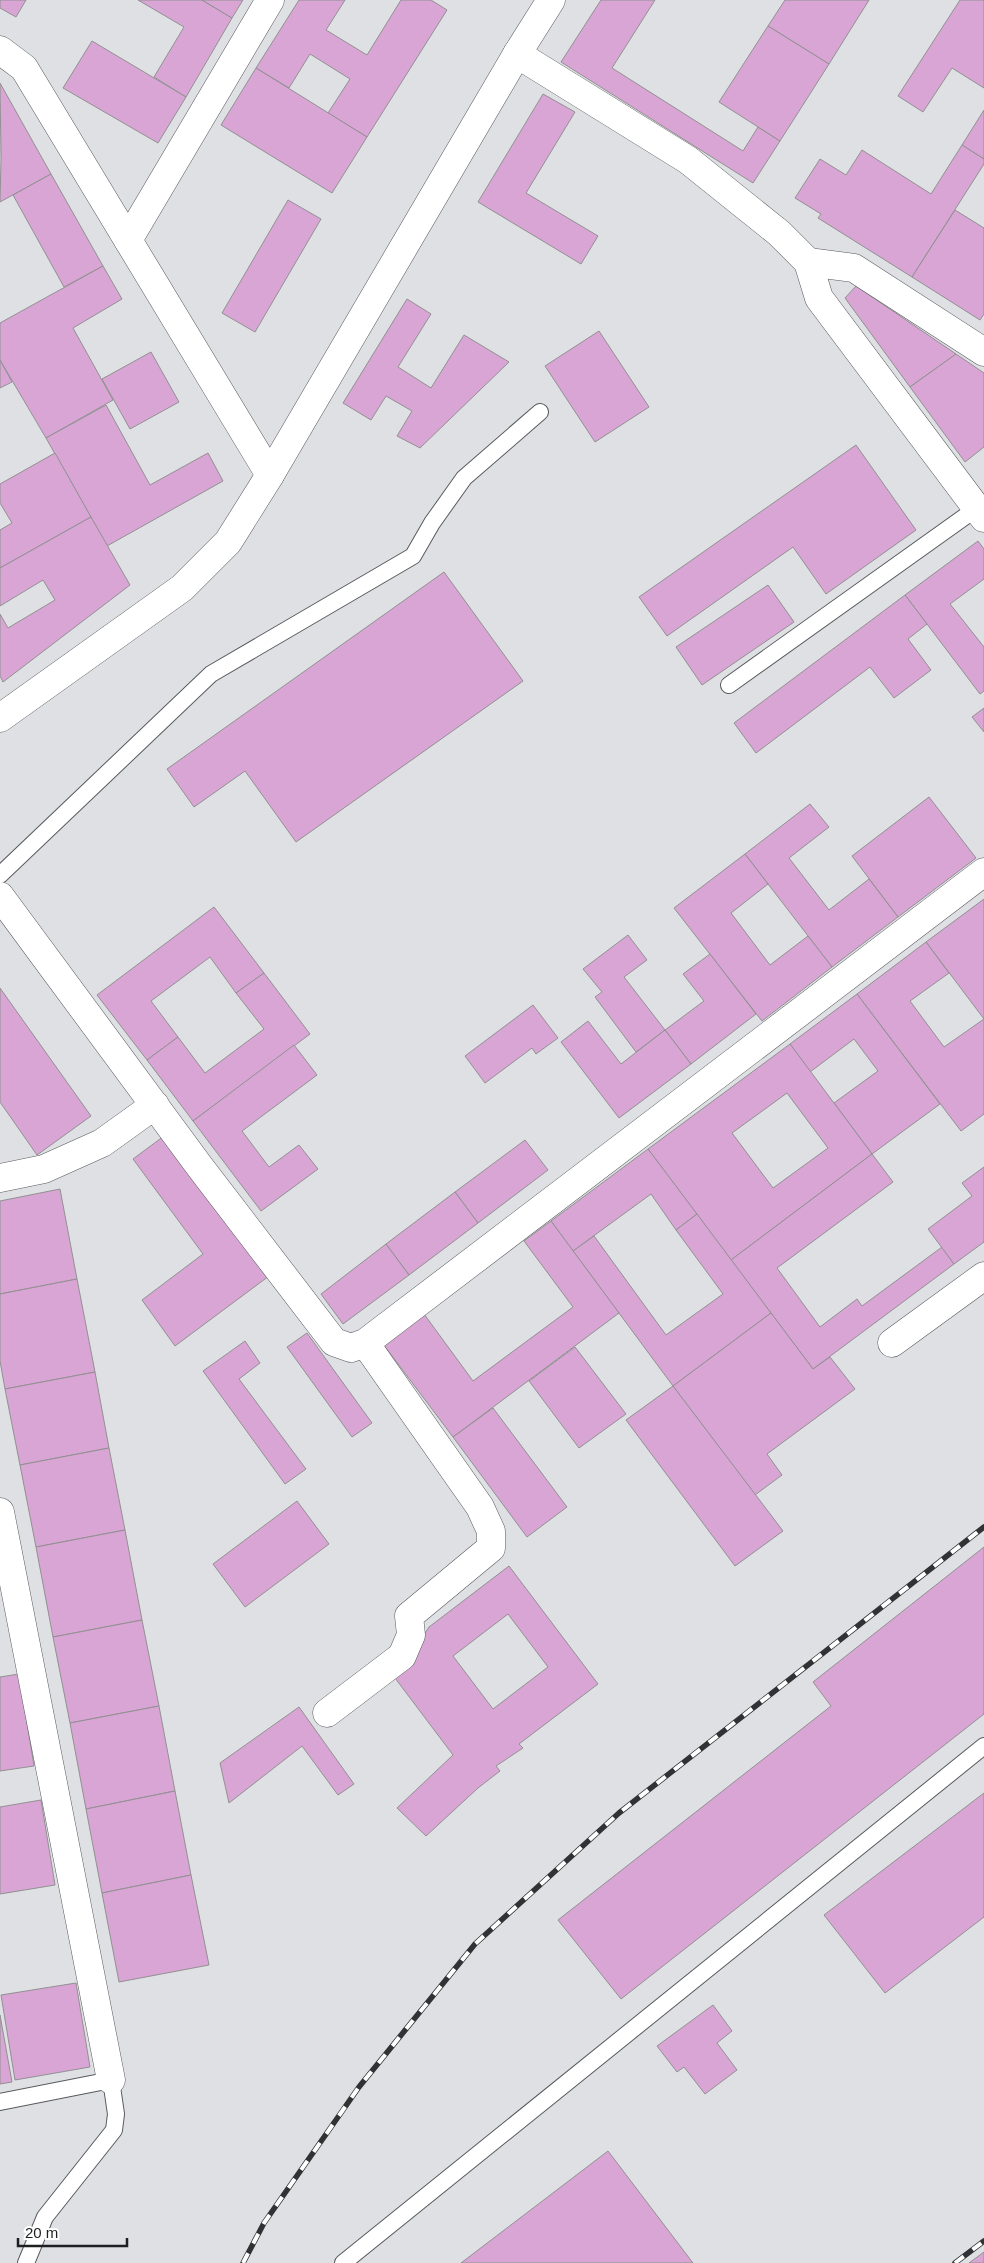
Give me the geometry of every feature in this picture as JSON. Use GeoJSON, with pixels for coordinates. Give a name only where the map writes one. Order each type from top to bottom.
{"type":"FeatureCollection","features":[{"type":"Feature","properties":{"kind":"street"},"geometry":{"type":"LineString","coordinates":[[128,240],[270,0]]}},
{"type":"Feature","properties":{"kind":"street"},"geometry":{"type":"LineString","coordinates":[[2,710],[182,588],[228,542],[270,475],[517,54],[551,0]]}},
{"type":"Feature","properties":{"kind":"street"},"geometry":{"type":"LineString","coordinates":[[0,50],[24,68],[270,475]]}},
{"type":"Feature","properties":{"kind":"street"},"geometry":{"type":"LineString","coordinates":[[517,54],[688,160],[779,233],[808,262],[818,298],[981,513]]}},
{"type":"Feature","properties":{"kind":"street"},"geometry":{"type":"LineString","coordinates":[[808,262],[854,268],[984,352]]}},
{"type":"Feature","properties":{"kind":"street"},"geometry":{"type":"LineString","coordinates":[[0,896],[334,1342],[351,1348],[365,1343],[984,872]]}},
{"type":"Feature","properties":{"kind":"street"},"geometry":{"type":"LineString","coordinates":[[0,1178],[44,1169],[102,1144],[155,1105]]}},
{"type":"Feature","properties":{"kind":"street"},"geometry":{"type":"LineString","coordinates":[[892,1342],[984,1276]]}},
{"type":"Feature","properties":{"kind":"street"},"geometry":{"type":"LineString","coordinates":[[327,1713],[402,1656],[411,1635],[409,1616],[491,1548],[491,1531],[480,1507],[365,1343]]}},
{"type":"Feature","properties":{"kind":"street"},"geometry":{"type":"LineString","coordinates":[[0,1512],[110,2080]]}},
{"type":"Feature","properties":{"kind":"lane"},"geometry":{"type":"LineString","coordinates":[[0,875],[211,674],[413,556],[432,523],[464,478],[540,412]]}},
{"type":"Feature","properties":{"kind":"lane"},"geometry":{"type":"LineString","coordinates":[[729,685],[981,513]]}},
{"type":"Feature","properties":{"kind":"lane"},"geometry":{"type":"LineString","coordinates":[[343,2263],[984,1746]]}},
{"type":"Feature","properties":{"kind":"lane"},"geometry":{"type":"LineString","coordinates":[[0,2102],[110,2080],[116,2114],[114,2130],[44,2217],[26,2263]]}},
{"type":"Feature","properties":{"kind":"building"},"geometry":{"type":"Polygon","coordinates":[[[0,0],[26,0],[16,17],[0,8],[0,0]]]}},
{"type":"Feature","properties":{"kind":"building"},"geometry":{"type":"Polygon","coordinates":[[[138,0],[202,0],[232,18],[186,97],[154,77],[184,27],[138,0]]]}},
{"type":"Feature","properties":{"kind":"building"},"geometry":{"type":"Polygon","coordinates":[[[202,0],[243,0],[232,18],[202,0]]]}},
{"type":"Feature","properties":{"kind":"building"},"geometry":{"type":"Polygon","coordinates":[[[299,0],[345,0],[326,30],[367,55],[401,0],[431,0],[447,10],[367,137],[328,113],[350,79],[310,54],[289,88],[256,68],[299,0]]]}},
{"type":"Feature","properties":{"kind":"building"},"geometry":{"type":"Polygon","coordinates":[[[601,0],[655,0],[612,68],[743,151],[758,127],[780,141],[753,183],[561,62],[601,0]]]}},
{"type":"Feature","properties":{"kind":"building"},"geometry":{"type":"Polygon","coordinates":[[[785,0],[869,0],[829,64],[768,26],[785,0]]]}},
{"type":"Feature","properties":{"kind":"building"},"geometry":{"type":"Polygon","coordinates":[[[960,0],[984,0],[984,88],[952,68],[923,112],[898,96],[960,0]]]}},
{"type":"Feature","properties":{"kind":"building"},"geometry":{"type":"Polygon","coordinates":[[[768,26],[829,64],[780,141],[719,102],[768,26]]]}},
{"type":"Feature","properties":{"kind":"building"},"geometry":{"type":"Polygon","coordinates":[[[92,41],[186,97],[158,143],[63,88],[92,41]]]}},
{"type":"Feature","properties":{"kind":"building"},"geometry":{"type":"Polygon","coordinates":[[[256,68],[367,137],[332,193],[221,125],[256,68]]]}},
{"type":"Feature","properties":{"kind":"building"},"geometry":{"type":"Polygon","coordinates":[[[0,83],[51,174],[0,202],[1,159],[0,83]]]}},
{"type":"Feature","properties":{"kind":"building"},"geometry":{"type":"Polygon","coordinates":[[[543,94],[575,112],[526,193],[598,236],[581,264],[478,202],[543,94]]]}},
{"type":"Feature","properties":{"kind":"building"},"geometry":{"type":"Polygon","coordinates":[[[984,110],[984,159],[962,145],[984,110]]]}},
{"type":"Feature","properties":{"kind":"building"},"geometry":{"type":"Polygon","coordinates":[[[962,145],[984,159],[984,164],[912,277],[818,218],[821,214],[795,198],[820,159],[846,175],[862,150],[931,194],[962,145]]]}},
{"type":"Feature","properties":{"kind":"building"},"geometry":{"type":"Polygon","coordinates":[[[51,174],[103,266],[64,287],[13,195],[51,174]]]}},
{"type":"Feature","properties":{"kind":"building"},"geometry":{"type":"Polygon","coordinates":[[[288,200],[321,219],[255,332],[222,313],[288,200]]]}},
{"type":"Feature","properties":{"kind":"building"},"geometry":{"type":"Polygon","coordinates":[[[955,210],[984,228],[984,314],[980,320],[912,277],[955,210]]]}},
{"type":"Feature","properties":{"kind":"building"},"geometry":{"type":"Polygon","coordinates":[[[103,266],[122,299],[73,328],[113,400],[46,438],[0,360],[0,323],[103,266]]]}},
{"type":"Feature","properties":{"kind":"building"},"geometry":{"type":"Polygon","coordinates":[[[856,286],[956,354],[910,387],[845,298],[856,286]]]}},
{"type":"Feature","properties":{"kind":"building"},"geometry":{"type":"Polygon","coordinates":[[[407,299],[431,314],[398,367],[431,388],[464,335],[509,362],[420,448],[397,436],[412,411],[386,396],[371,420],[343,403],[407,299]]]}},
{"type":"Feature","properties":{"kind":"building"},"geometry":{"type":"Polygon","coordinates":[[[599,331],[649,407],[595,442],[545,366],[599,331]]]}},
{"type":"Feature","properties":{"kind":"building"},"geometry":{"type":"Polygon","coordinates":[[[151,352],[179,402],[130,429],[102,379],[151,352]]]}},
{"type":"Feature","properties":{"kind":"building"},"geometry":{"type":"Polygon","coordinates":[[[956,354],[984,373],[984,447],[965,462],[910,387],[956,354]]]}},
{"type":"Feature","properties":{"kind":"building"},"geometry":{"type":"Polygon","coordinates":[[[0,360],[12,382],[0,388],[0,360]]]}},
{"type":"Feature","properties":{"kind":"building"},"geometry":{"type":"Polygon","coordinates":[[[106,405],[150,485],[208,453],[223,481],[107,546],[46,438],[106,405]]]}},
{"type":"Feature","properties":{"kind":"building"},"geometry":{"type":"Polygon","coordinates":[[[856,445],[916,530],[826,594],[793,547],[667,636],[639,597],[856,445]]]}},
{"type":"Feature","properties":{"kind":"building"},"geometry":{"type":"Polygon","coordinates":[[[55,453],[91,517],[0,568],[0,530],[12,523],[0,503],[0,484],[55,453]]]}},
{"type":"Feature","properties":{"kind":"building"},"geometry":{"type":"Polygon","coordinates":[[[91,517],[130,585],[3,682],[0,676],[0,614],[8,628],[55,600],[43,580],[0,606],[0,568],[91,517]]]}},
{"type":"Feature","properties":{"kind":"building"},"geometry":{"type":"Polygon","coordinates":[[[978,541],[984,549],[984,579],[950,604],[984,647],[984,691],[980,694],[905,595],[978,541]]]}},
{"type":"Feature","properties":{"kind":"building"},"geometry":{"type":"Polygon","coordinates":[[[444,572],[523,681],[296,842],[245,771],[194,807],[167,769],[444,572]]]}},
{"type":"Feature","properties":{"kind":"building"},"geometry":{"type":"Polygon","coordinates":[[[768,585],[794,622],[702,685],[676,647],[768,585]]]}},
{"type":"Feature","properties":{"kind":"building"},"geometry":{"type":"Polygon","coordinates":[[[905,595],[927,624],[908,639],[931,670],[894,698],[870,667],[756,753],[734,723],[905,595]]]}},
{"type":"Feature","properties":{"kind":"building"},"geometry":{"type":"Polygon","coordinates":[[[984,708],[984,732],[972,717],[984,708]]]}},
{"type":"Feature","properties":{"kind":"building"},"geometry":{"type":"Polygon","coordinates":[[[929,797],[976,858],[898,917],[852,856],[929,797]]]}},
{"type":"Feature","properties":{"kind":"building"},"geometry":{"type":"Polygon","coordinates":[[[810,804],[829,827],[789,858],[829,910],[869,879],[898,917],[832,967],[745,854],[810,804]]]}},
{"type":"Feature","properties":{"kind":"building"},"geometry":{"type":"Polygon","coordinates":[[[745,854],[768,884],[731,913],[770,965],[808,936],[832,967],[762,1021],[674,908],[745,854]]]}},
{"type":"Feature","properties":{"kind":"building"},"geometry":{"type":"Polygon","coordinates":[[[984,899],[984,1019],[926,942],[984,899]]]}},
{"type":"Feature","properties":{"kind":"building"},"geometry":{"type":"Polygon","coordinates":[[[214,907],[264,973],[236,993],[210,957],[151,1001],[178,1037],[147,1060],[97,995],[214,907]]]}},
{"type":"Feature","properties":{"kind":"building"},"geometry":{"type":"Polygon","coordinates":[[[628,935],[647,960],[624,977],[665,1030],[636,1052],[595,997],[602,992],[583,969],[628,935]]]}},
{"type":"Feature","properties":{"kind":"building"},"geometry":{"type":"Polygon","coordinates":[[[926,942],[949,973],[910,1001],[944,1047],[984,1019],[984,1114],[961,1131],[857,994],[926,942]]]}},
{"type":"Feature","properties":{"kind":"building"},"geometry":{"type":"Polygon","coordinates":[[[710,954],[756,1014],[691,1064],[665,1030],[704,1001],[683,974],[710,954]]]}},
{"type":"Feature","properties":{"kind":"building"},"geometry":{"type":"Polygon","coordinates":[[[264,973],[310,1034],[193,1121],[147,1060],[178,1037],[205,1073],[264,1029],[236,993],[264,973]]]}},
{"type":"Feature","properties":{"kind":"building"},"geometry":{"type":"Polygon","coordinates":[[[0,988],[91,1116],[37,1155],[0,1102],[0,988]]]}},
{"type":"Feature","properties":{"kind":"building"},"geometry":{"type":"Polygon","coordinates":[[[857,994],[940,1104],[872,1154],[834,1103],[878,1071],[854,1039],[810,1072],[790,1044],[857,994]]]}},
{"type":"Feature","properties":{"kind":"building"},"geometry":{"type":"Polygon","coordinates":[[[533,1005],[558,1038],[536,1054],[532,1048],[485,1083],[465,1056],[533,1005]]]}},
{"type":"Feature","properties":{"kind":"building"},"geometry":{"type":"Polygon","coordinates":[[[588,1021],[621,1064],[665,1030],[691,1064],[619,1118],[561,1042],[588,1021]]]}},
{"type":"Feature","properties":{"kind":"building"},"geometry":{"type":"Polygon","coordinates":[[[790,1044],[872,1154],[731,1260],[648,1149],[790,1044]],[[787,1093],[732,1133],[773,1188],[828,1148],[787,1093]]]}},
{"type":"Feature","properties":{"kind":"building"},"geometry":{"type":"Polygon","coordinates":[[[294,1045],[317,1075],[242,1131],[269,1167],[299,1145],[318,1169],[261,1211],[193,1121],[294,1045]]]}},
{"type":"Feature","properties":{"kind":"building"},"geometry":{"type":"Polygon","coordinates":[[[164,1136],[269,1276],[175,1346],[142,1300],[203,1254],[133,1159],[164,1136]]]}},
{"type":"Feature","properties":{"kind":"building"},"geometry":{"type":"Polygon","coordinates":[[[525,1140],[548,1170],[478,1223],[455,1192],[525,1140]]]}},
{"type":"Feature","properties":{"kind":"building"},"geometry":{"type":"Polygon","coordinates":[[[648,1149],[697,1214],[676,1230],[651,1194],[573,1251],[551,1221],[648,1149]]]}},
{"type":"Feature","properties":{"kind":"building"},"geometry":{"type":"Polygon","coordinates":[[[872,1154],[893,1182],[777,1268],[820,1327],[857,1299],[862,1306],[942,1247],[954,1264],[813,1369],[731,1260],[872,1154]]]}},
{"type":"Feature","properties":{"kind":"building"},"geometry":{"type":"Polygon","coordinates":[[[984,1167],[984,1242],[954,1264],[928,1229],[972,1196],[962,1183],[984,1167]]]}},
{"type":"Feature","properties":{"kind":"building"},"geometry":{"type":"Polygon","coordinates":[[[60,1189],[77,1279],[0,1294],[0,1201],[60,1189]]]}},
{"type":"Feature","properties":{"kind":"building"},"geometry":{"type":"Polygon","coordinates":[[[455,1192],[478,1223],[409,1275],[386,1244],[455,1192]]]}},
{"type":"Feature","properties":{"kind":"building"},"geometry":{"type":"Polygon","coordinates":[[[697,1214],[771,1313],[673,1386],[573,1251],[594,1236],[666,1335],[723,1294],[676,1230],[697,1214]]]}},
{"type":"Feature","properties":{"kind":"building"},"geometry":{"type":"Polygon","coordinates":[[[551,1221],[619,1313],[453,1437],[383,1344],[424,1314],[473,1381],[573,1307],[524,1241],[551,1221]]]}},
{"type":"Feature","properties":{"kind":"building"},"geometry":{"type":"Polygon","coordinates":[[[386,1244],[409,1275],[343,1324],[321,1294],[386,1244]]]}},
{"type":"Feature","properties":{"kind":"building"},"geometry":{"type":"Polygon","coordinates":[[[77,1279],[95,1372],[5,1389],[0,1361],[0,1294],[77,1279]]]}},
{"type":"Feature","properties":{"kind":"building"},"geometry":{"type":"Polygon","coordinates":[[[771,1313],[813,1369],[830,1357],[855,1389],[767,1454],[782,1475],[755,1495],[673,1386],[771,1313]]]}},
{"type":"Feature","properties":{"kind":"building"},"geometry":{"type":"Polygon","coordinates":[[[307,1333],[372,1423],[352,1437],[287,1347],[307,1333]]]}},
{"type":"Feature","properties":{"kind":"building"},"geometry":{"type":"Polygon","coordinates":[[[245,1341],[260,1363],[239,1379],[306,1469],[285,1484],[203,1371],[245,1341]]]}},
{"type":"Feature","properties":{"kind":"building"},"geometry":{"type":"Polygon","coordinates":[[[575,1347],[626,1414],[579,1448],[529,1381],[575,1347]]]}},
{"type":"Feature","properties":{"kind":"building"},"geometry":{"type":"Polygon","coordinates":[[[95,1372],[109,1448],[20,1465],[5,1389],[95,1372]]]}},
{"type":"Feature","properties":{"kind":"building"},"geometry":{"type":"Polygon","coordinates":[[[673,1386],[783,1531],[735,1566],[626,1420],[673,1386]]]}},
{"type":"Feature","properties":{"kind":"building"},"geometry":{"type":"Polygon","coordinates":[[[493,1408],[567,1507],[527,1537],[453,1437],[493,1408]]]}},
{"type":"Feature","properties":{"kind":"building"},"geometry":{"type":"Polygon","coordinates":[[[109,1448],[125,1530],[36,1547],[20,1465],[109,1448]]]}},
{"type":"Feature","properties":{"kind":"building"},"geometry":{"type":"Polygon","coordinates":[[[297,1501],[329,1544],[245,1607],[213,1564],[297,1501]]]}},
{"type":"Feature","properties":{"kind":"building"},"geometry":{"type":"Polygon","coordinates":[[[125,1530],[142,1620],[53,1637],[36,1547],[125,1530]]]}},
{"type":"Feature","properties":{"kind":"building"},"geometry":{"type":"Polygon","coordinates":[[[984,1547],[984,1714],[621,1999],[558,1920],[831,1706],[813,1682],[984,1547]]]}},
{"type":"Feature","properties":{"kind":"building"},"geometry":{"type":"Polygon","coordinates":[[[509,1566],[598,1684],[519,1744],[523,1748],[496,1766],[500,1771],[478,1788],[426,1836],[397,1808],[453,1755],[395,1678],[429,1627],[509,1566]],[[508,1614],[453,1656],[493,1709],[548,1667],[508,1614]]]}},
{"type":"Feature","properties":{"kind":"building"},"geometry":{"type":"Polygon","coordinates":[[[142,1620],[159,1706],[70,1723],[53,1637],[142,1620]]]}},
{"type":"Feature","properties":{"kind":"building"},"geometry":{"type":"Polygon","coordinates":[[[19,1674],[34,1766],[0,1771],[0,1677],[19,1674]]]}},
{"type":"Feature","properties":{"kind":"building"},"geometry":{"type":"Polygon","coordinates":[[[159,1706],[175,1791],[86,1809],[70,1723],[159,1706]]]}},
{"type":"Feature","properties":{"kind":"building"},"geometry":{"type":"Polygon","coordinates":[[[299,1707],[354,1784],[338,1795],[302,1746],[229,1803],[220,1763],[299,1707]]]}},
{"type":"Feature","properties":{"kind":"building"},"geometry":{"type":"Polygon","coordinates":[[[175,1791],[191,1875],[102,1893],[86,1809],[175,1791]]]}},
{"type":"Feature","properties":{"kind":"building"},"geometry":{"type":"Polygon","coordinates":[[[984,1793],[984,1917],[885,1993],[824,1915],[984,1793]]]}},
{"type":"Feature","properties":{"kind":"building"},"geometry":{"type":"Polygon","coordinates":[[[41,1800],[55,1885],[0,1894],[0,1807],[41,1800]]]}},
{"type":"Feature","properties":{"kind":"building"},"geometry":{"type":"Polygon","coordinates":[[[191,1875],[209,1965],[119,1982],[102,1893],[191,1875]]]}},
{"type":"Feature","properties":{"kind":"building"},"geometry":{"type":"Polygon","coordinates":[[[76,1983],[90,2067],[15,2080],[1,1995],[76,1983]]]}},
{"type":"Feature","properties":{"kind":"building"},"geometry":{"type":"Polygon","coordinates":[[[713,2005],[732,2031],[717,2043],[737,2070],[705,2094],[684,2067],[677,2072],[657,2046],[713,2005]]]}},
{"type":"Feature","properties":{"kind":"building"},"geometry":{"type":"Polygon","coordinates":[[[0,2015],[12,2082],[0,2084],[0,2015]]]}},
{"type":"Feature","properties":{"kind":"building"},"geometry":{"type":"Polygon","coordinates":[[[608,2151],[693,2263],[461,2263],[608,2151]]]}},
{"type":"Feature","properties":{"kind":"building"},"geometry":{"type":"Polygon","coordinates":[[[984,2252],[984,2263],[969,2263],[984,2252]]]}},
{"type":"Feature","properties":{"kind":"railway"},"geometry":{"type":"LineString","coordinates":[[243,2263],[264,2223],[359,2087],[475,1944],[619,1813],[984,1527]]}},
{"type":"Feature","properties":{"kind":"railway"},"geometry":{"type":"LineString","coordinates":[[955,2263],[984,2241]]}}]}
